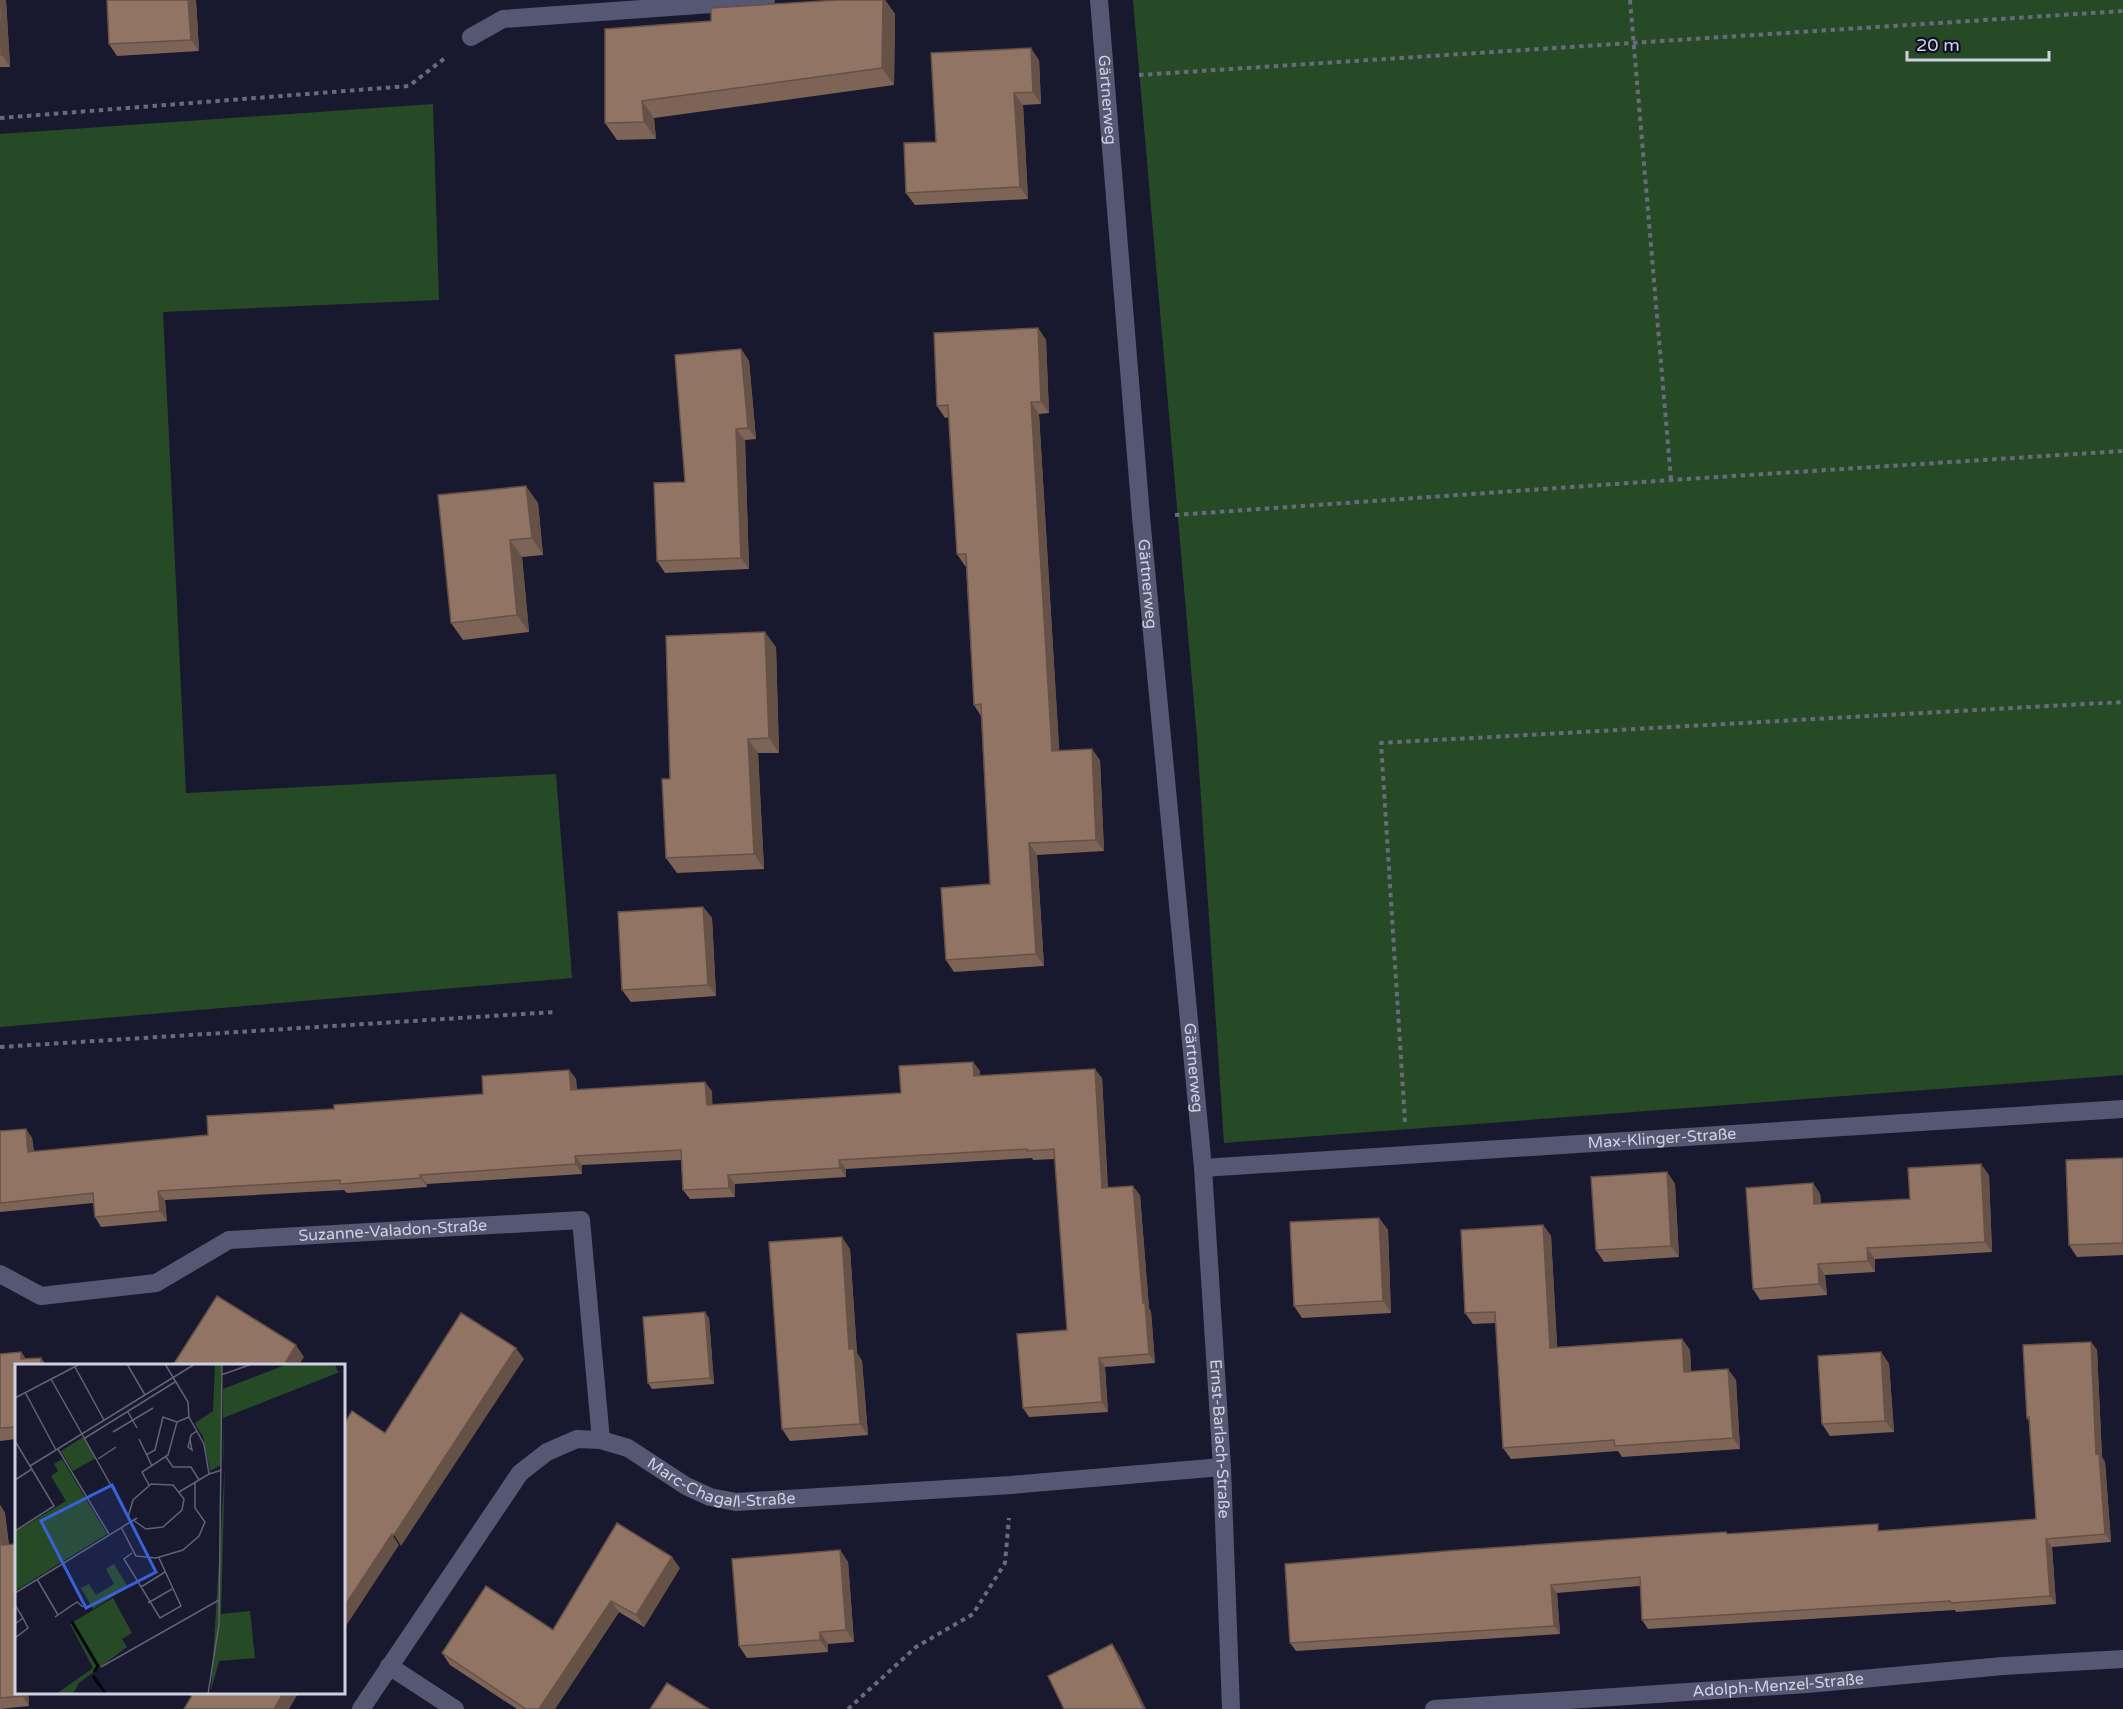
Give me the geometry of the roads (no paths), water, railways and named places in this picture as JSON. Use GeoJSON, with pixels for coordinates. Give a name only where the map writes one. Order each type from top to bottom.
{"type":"FeatureCollection","features":[{"type":"Feature","properties":{"kind":"street"},"geometry":{"type":"LineString","coordinates":[[471,37],[503,19],[766,0]]}},
{"type":"Feature","properties":{"kind":"street","name":"Gärtnerweg"},"geometry":{"type":"LineString","coordinates":[[1099,0],[1141,518],[1203,1168]]}},
{"type":"Feature","properties":{"kind":"street","name":"Max-Klinger-Straße"},"geometry":{"type":"LineString","coordinates":[[1203,1168],[2123,1109]]}},
{"type":"Feature","properties":{"kind":"street","name":"Ernst-Barlach-Straße"},"geometry":{"type":"LineString","coordinates":[[1203,1168],[1222,1467],[1231,1709]]}},
{"type":"Feature","properties":{"kind":"street","name":"Suzanne-Valadon-Straße"},"geometry":{"type":"LineString","coordinates":[[0,1274],[41,1296],[156,1283],[229,1240],[581,1220],[601,1440]]}},
{"type":"Feature","properties":{"kind":"street","name":"Marc-Chagall-Straße"},"geometry":{"type":"LineString","coordinates":[[361,1709],[520,1473],[547,1452],[576,1439],[601,1440],[628,1448],[686,1486],[710,1497],[736,1502],[1011,1485],[1222,1467]]}},
{"type":"Feature","properties":{"kind":"street","name":"Adolph-Menzel-Straße"},"geometry":{"type":"LineString","coordinates":[[1434,1709],[2123,1659]]}},
{"type":"Feature","properties":{"kind":"street"},"geometry":{"type":"LineString","coordinates":[[389,1666],[455,1709]]}}]}
